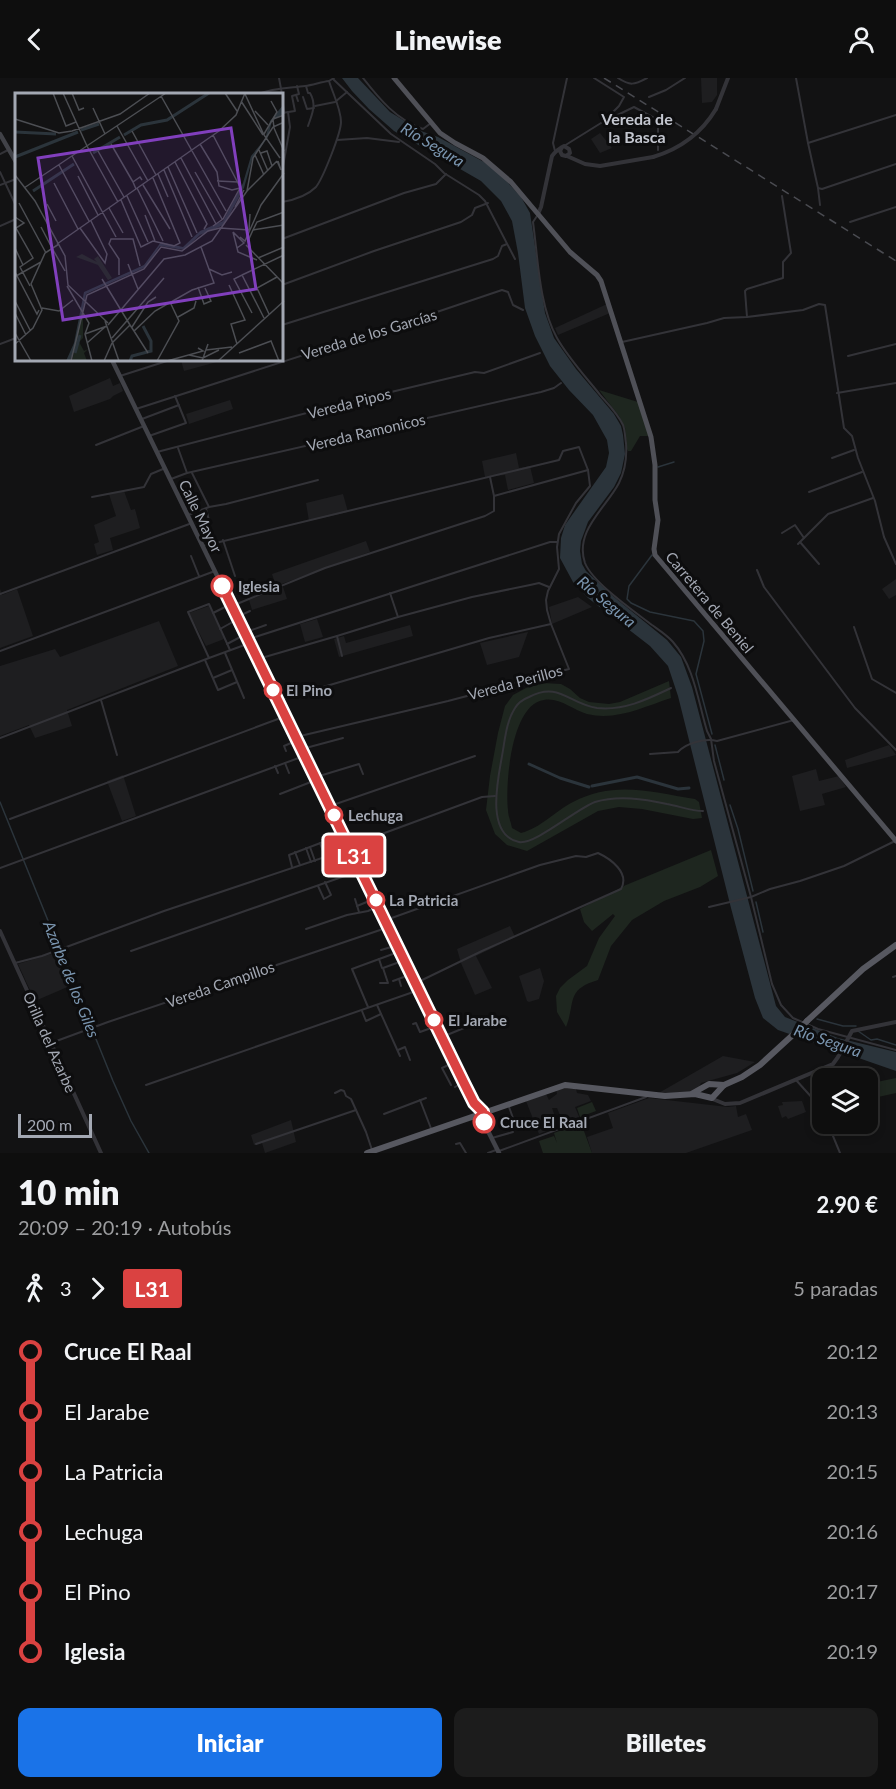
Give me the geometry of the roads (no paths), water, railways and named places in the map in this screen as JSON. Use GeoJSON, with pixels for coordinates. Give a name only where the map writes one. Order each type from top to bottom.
{"type":"FeatureCollection","features":[{"type":"Feature","properties":{"kind":"highway"},"geometry":{"type":"LineString","coordinates":[[370,1152],[555,1088],[570,1085],[665,1096],[713,1093],[760,1065],[863,969],[896,945]]}},
{"type":"Feature","properties":{"kind":"highway"},"geometry":{"type":"LineString","coordinates":[[687,1095],[709,1084],[713,1093]]}},
{"type":"Feature","properties":{"kind":"highway"},"geometry":{"type":"LineString","coordinates":[[704,1087],[703,1092],[713,1093]]}},
{"type":"Feature","properties":{"kind":"main road","name":"Carretera de Beniel"},"geometry":{"type":"LineString","coordinates":[[394,78],[431,123],[447,138],[490,162],[520,191],[570,252],[600,279],[649,429],[655,460],[655,500],[658,520],[655,555],[896,841]]}},
{"type":"Feature","properties":{"kind":"main road"},"geometry":{"type":"LineString","coordinates":[[0,134],[15,160]]}},
{"type":"Feature","properties":{"kind":"main road","name":"Calle Mayor"},"geometry":{"type":"LineString","coordinates":[[113,362],[498,1151]]}},
{"type":"Feature","properties":{"kind":"street"},"geometry":{"type":"LineString","coordinates":[[279,78],[282,93]]}},
{"type":"Feature","properties":{"kind":"street"},"geometry":{"type":"LineString","coordinates":[[363,78],[373,92],[400,118],[423,129],[431,123]]}},
{"type":"Feature","properties":{"kind":"street"},"geometry":{"type":"LineString","coordinates":[[567,78],[553,143],[566,156],[585,164],[600,166],[653,157],[688,141],[716,110],[728,78]]}},
{"type":"Feature","properties":{"kind":"street"},"geometry":{"type":"LineString","coordinates":[[594,78],[624,97],[619,106],[601,123]]}},
{"type":"Feature","properties":{"kind":"street"},"geometry":{"type":"LineString","coordinates":[[618,78],[626,84],[633,84],[647,78]]}},
{"type":"Feature","properties":{"kind":"street"},"geometry":{"type":"LineString","coordinates":[[648,97],[666,90],[685,78]]}},
{"type":"Feature","properties":{"kind":"street"},"geometry":{"type":"LineString","coordinates":[[796,78],[820,205]]}},
{"type":"Feature","properties":{"kind":"street"},"geometry":{"type":"LineString","coordinates":[[261,93],[334,79],[402,142],[488,203],[515,259]]}},
{"type":"Feature","properties":{"kind":"street"},"geometry":{"type":"LineString","coordinates":[[284,202],[295,200],[316,186],[337,141],[341,121],[328,81]]}},
{"type":"Feature","properties":{"kind":"street"},"geometry":{"type":"LineString","coordinates":[[284,156],[290,123],[285,113],[295,111],[292,96],[299,94],[297,86]]}},
{"type":"Feature","properties":{"kind":"street"},"geometry":{"type":"LineString","coordinates":[[306,86],[313,98],[314,107],[308,126]]}},
{"type":"Feature","properties":{"kind":"street"},"geometry":{"type":"LineString","coordinates":[[303,97],[307,109],[335,102],[347,92]]}},
{"type":"Feature","properties":{"kind":"street"},"geometry":{"type":"LineString","coordinates":[[296,95],[298,101]]}},
{"type":"Feature","properties":{"kind":"street"},"geometry":{"type":"LineString","coordinates":[[658,150],[657,120],[634,107],[571,140],[552,157],[541,207],[533,222],[548,317],[570,358],[617,414],[624,427],[626,464],[619,482],[587,531],[582,548],[585,562],[589,571],[600,583],[671,639],[681,652],[691,672],[711,739],[714,760],[772,984],[781,1005],[793,1018],[818,1029],[896,1050]]}},
{"type":"Feature","properties":{"kind":"street"},"geometry":{"type":"LineString","coordinates":[[808,143],[896,115]]}},
{"type":"Feature","properties":{"kind":"street"},"geometry":{"type":"LineString","coordinates":[[337,141],[367,138],[402,142]]}},
{"type":"Feature","properties":{"kind":"street"},"geometry":{"type":"LineString","coordinates":[[566,156],[570,150],[571,140]]}},
{"type":"Feature","properties":{"kind":"street"},"geometry":{"type":"LineString","coordinates":[[0,154],[10,149]]}},
{"type":"Feature","properties":{"kind":"street"},"geometry":{"type":"LineString","coordinates":[[561,149],[570,150]]}},
{"type":"Feature","properties":{"kind":"street"},"geometry":{"type":"LineString","coordinates":[[570,150],[574,159]]}},
{"type":"Feature","properties":{"kind":"street"},"geometry":{"type":"LineString","coordinates":[[818,188],[822,189],[896,164]]}},
{"type":"Feature","properties":{"kind":"street"},"geometry":{"type":"LineString","coordinates":[[0,172],[15,205]]}},
{"type":"Feature","properties":{"kind":"street"},"geometry":{"type":"LineString","coordinates":[[284,238],[404,193],[436,184],[446,174]]}},
{"type":"Feature","properties":{"kind":"street"},"geometry":{"type":"LineString","coordinates":[[0,185],[15,179]]}},
{"type":"Feature","properties":{"kind":"street"},"geometry":{"type":"LineString","coordinates":[[747,317],[747,289],[783,278],[783,262],[791,253],[782,196]]}},
{"type":"Feature","properties":{"kind":"street"},"geometry":{"type":"LineString","coordinates":[[284,284],[374,250],[461,222],[472,215],[475,208],[488,203]]}},
{"type":"Feature","properties":{"kind":"street"},"geometry":{"type":"LineString","coordinates":[[850,222],[896,207]]}},
{"type":"Feature","properties":{"kind":"street"},"geometry":{"type":"LineString","coordinates":[[0,226],[15,219]]}},
{"type":"Feature","properties":{"kind":"street"},"geometry":{"type":"LineString","coordinates":[[284,324],[493,259],[498,256],[502,246],[507,244]]}},
{"type":"Feature","properties":{"kind":"street","name":"Vereda de los Garcías"},"geometry":{"type":"LineString","coordinates":[[284,361],[437,313],[504,289],[510,293],[513,305],[524,310]]}},
{"type":"Feature","properties":{"kind":"street"},"geometry":{"type":"LineString","coordinates":[[621,342],[707,324],[724,318],[802,310],[819,304],[825,305],[844,428],[852,436],[884,537],[895,557],[896,564]]}},
{"type":"Feature","properties":{"kind":"street"},"geometry":{"type":"LineString","coordinates":[[0,344],[15,338]]}},
{"type":"Feature","properties":{"kind":"street"},"geometry":{"type":"LineString","coordinates":[[848,356],[896,344]]}},
{"type":"Feature","properties":{"kind":"street","name":"Vereda Pipos"},"geometry":{"type":"LineString","coordinates":[[157,452],[454,376],[475,372],[484,373],[540,353]]}},
{"type":"Feature","properties":{"kind":"street"},"geometry":{"type":"LineString","coordinates":[[120,376],[164,362]]}},
{"type":"Feature","properties":{"kind":"street","name":"Vereda de los Garcías"},"geometry":{"type":"LineString","coordinates":[[136,408],[282,362]]}},
{"type":"Feature","properties":{"kind":"street","name":"Vereda Ramonicos"},"geometry":{"type":"LineString","coordinates":[[170,479],[541,392],[561,383]]}},
{"type":"Feature","properties":{"kind":"street"},"geometry":{"type":"LineString","coordinates":[[837,393],[896,383]]}},
{"type":"Feature","properties":{"kind":"street"},"geometry":{"type":"LineString","coordinates":[[149,436],[186,423],[175,396]]}},
{"type":"Feature","properties":{"kind":"street"},"geometry":{"type":"LineString","coordinates":[[141,419],[179,405]]}},
{"type":"Feature","properties":{"kind":"street"},"geometry":{"type":"LineString","coordinates":[[96,445],[144,426]]}},
{"type":"Feature","properties":{"kind":"street"},"geometry":{"type":"LineString","coordinates":[[178,447],[207,507],[210,524]]}},
{"type":"Feature","properties":{"kind":"street"},"geometry":{"type":"LineString","coordinates":[[203,546],[559,460],[563,451],[579,447],[588,470],[494,496]]}},
{"type":"Feature","properties":{"kind":"street"},"geometry":{"type":"LineString","coordinates":[[832,458],[855,450]]}},
{"type":"Feature","properties":{"kind":"street"},"geometry":{"type":"LineString","coordinates":[[92,497],[144,487],[151,474],[165,468]]}},
{"type":"Feature","properties":{"kind":"street","name":"Vereda Perillos"},"geometry":{"type":"LineString","coordinates":[[297,739],[569,669],[551,624],[546,600],[560,569],[557,542],[565,522],[590,486],[588,470]]}},
{"type":"Feature","properties":{"kind":"street"},"geometry":{"type":"LineString","coordinates":[[809,492],[863,472]]}},
{"type":"Feature","properties":{"kind":"street"},"geometry":{"type":"LineString","coordinates":[[213,613],[325,568],[485,516],[494,511],[490,477]]}},
{"type":"Feature","properties":{"kind":"street"},"geometry":{"type":"LineString","coordinates":[[188,515],[207,507],[318,480]]}},
{"type":"Feature","properties":{"kind":"street"},"geometry":{"type":"LineString","coordinates":[[819,564],[799,543],[828,514],[873,498]]}},
{"type":"Feature","properties":{"kind":"street"},"geometry":{"type":"LineString","coordinates":[[0,594],[192,523]]}},
{"type":"Feature","properties":{"kind":"street"},"geometry":{"type":"LineString","coordinates":[[782,533],[795,525],[804,538]]}},
{"type":"Feature","properties":{"kind":"street"},"geometry":{"type":"LineString","coordinates":[[223,540],[235,576]]}},
{"type":"Feature","properties":{"kind":"street"},"geometry":{"type":"LineString","coordinates":[[227,644],[552,541],[557,542]]}},
{"type":"Feature","properties":{"kind":"street"},"geometry":{"type":"LineString","coordinates":[[191,556],[199,576]]}},
{"type":"Feature","properties":{"kind":"street"},"geometry":{"type":"LineString","coordinates":[[757,570],[764,587],[855,708],[896,750]]}},
{"type":"Feature","properties":{"kind":"street"},"geometry":{"type":"LineString","coordinates":[[0,651],[215,571]]}},
{"type":"Feature","properties":{"kind":"street"},"geometry":{"type":"LineString","coordinates":[[258,659],[472,597],[539,583],[550,587]]}},
{"type":"Feature","properties":{"kind":"street"},"geometry":{"type":"LineString","coordinates":[[390,593],[398,617]]}},
{"type":"Feature","properties":{"kind":"street"},"geometry":{"type":"LineString","coordinates":[[230,650],[209,604],[188,612],[218,690],[237,682]]}},
{"type":"Feature","properties":{"kind":"street"},"geometry":{"type":"LineString","coordinates":[[220,629],[250,611]]}},
{"type":"Feature","properties":{"kind":"street"},"geometry":{"type":"LineString","coordinates":[[278,700],[489,638],[551,624]]}},
{"type":"Feature","properties":{"kind":"street"},"geometry":{"type":"LineString","coordinates":[[0,738],[225,653],[266,625]]}},
{"type":"Feature","properties":{"kind":"street"},"geometry":{"type":"LineString","coordinates":[[854,627],[872,679],[896,693]]}},
{"type":"Feature","properties":{"kind":"street"},"geometry":{"type":"LineString","coordinates":[[337,636],[342,656]]}},
{"type":"Feature","properties":{"kind":"street"},"geometry":{"type":"LineString","coordinates":[[225,653],[244,698]]}},
{"type":"Feature","properties":{"kind":"street"},"geometry":{"type":"LineString","coordinates":[[213,678],[232,670]]}},
{"type":"Feature","properties":{"kind":"street"},"geometry":{"type":"LineString","coordinates":[[671,688],[646,700],[610,708],[588,706],[559,693],[546,690],[526,698],[514,708],[508,724],[495,796],[498,821],[504,832],[519,842],[529,841],[576,811],[595,802],[615,798],[635,799],[703,811]]}},
{"type":"Feature","properties":{"kind":"street"},"geometry":{"type":"LineString","coordinates":[[100,699],[117,755]]}},
{"type":"Feature","properties":{"kind":"street"},"geometry":{"type":"LineString","coordinates":[[10,819],[286,716]]}},
{"type":"Feature","properties":{"kind":"street"},"geometry":{"type":"LineString","coordinates":[[650,754],[678,752],[684,746],[711,739],[717,741],[794,720]]}},
{"type":"Feature","properties":{"kind":"street"},"geometry":{"type":"LineString","coordinates":[[302,749],[343,738]]}},
{"type":"Feature","properties":{"kind":"street"},"geometry":{"type":"LineString","coordinates":[[286,751],[284,746],[297,739]]}},
{"type":"Feature","properties":{"kind":"street"},"geometry":{"type":"LineString","coordinates":[[0,868],[305,755]]}},
{"type":"Feature","properties":{"kind":"street"},"geometry":{"type":"LineString","coordinates":[[330,806],[476,756]]}},
{"type":"Feature","properties":{"kind":"street"},"geometry":{"type":"LineString","coordinates":[[285,763],[289,773]]}},
{"type":"Feature","properties":{"kind":"street"},"geometry":{"type":"LineString","coordinates":[[280,794],[316,778],[359,764],[363,774]]}},
{"type":"Feature","properties":{"kind":"street"},"geometry":{"type":"LineString","coordinates":[[275,766],[278,773]]}},
{"type":"Feature","properties":{"kind":"street"},"geometry":{"type":"LineString","coordinates":[[15,963],[42,956],[153,915],[315,861],[482,797],[495,796]]}},
{"type":"Feature","properties":{"kind":"street"},"geometry":{"type":"LineString","coordinates":[[292,868],[288,855],[344,834]]}},
{"type":"Feature","properties":{"kind":"street"},"geometry":{"type":"LineString","coordinates":[[334,838],[340,851]]}},
{"type":"Feature","properties":{"kind":"street"},"geometry":{"type":"LineString","coordinates":[[327,840],[332,854]]}},
{"type":"Feature","properties":{"kind":"street"},"geometry":{"type":"LineString","coordinates":[[709,907],[751,897],[844,866],[896,841]]}},
{"type":"Feature","properties":{"kind":"street"},"geometry":{"type":"LineString","coordinates":[[320,843],[329,867]]}},
{"type":"Feature","properties":{"kind":"street"},"geometry":{"type":"LineString","coordinates":[[310,846],[315,861]]}},
{"type":"Feature","properties":{"kind":"street"},"geometry":{"type":"LineString","coordinates":[[306,848],[311,862]]}},
{"type":"Feature","properties":{"kind":"street"},"geometry":{"type":"LineString","coordinates":[[295,852],[300,865]]}},
{"type":"Feature","properties":{"kind":"street"},"geometry":{"type":"LineString","coordinates":[[386,920],[540,865],[576,856],[586,857],[598,853],[611,859],[623,877],[624,885],[621,889],[416,983]]}},
{"type":"Feature","properties":{"kind":"street"},"geometry":{"type":"LineString","coordinates":[[131,951],[361,870]]}},
{"type":"Feature","properties":{"kind":"street"},"geometry":{"type":"LineString","coordinates":[[318,885],[324,899],[331,895],[326,882]]}},
{"type":"Feature","properties":{"kind":"street"},"geometry":{"type":"LineString","coordinates":[[355,899],[359,912]]}},
{"type":"Feature","properties":{"kind":"street"},"geometry":{"type":"LineString","coordinates":[[357,906],[375,899]]}},
{"type":"Feature","properties":{"kind":"street"},"geometry":{"type":"LineString","coordinates":[[306,929],[379,906]]}},
{"type":"Feature","properties":{"kind":"street","name":"Vereda Campillos"},"geometry":{"type":"LineString","coordinates":[[51,1043],[389,927]]}},
{"type":"Feature","properties":{"kind":"street","name":"Orilla del Azarbe"},"geometry":{"type":"LineString","coordinates":[[0,931],[101,1153]]}},
{"type":"Feature","properties":{"kind":"street"},"geometry":{"type":"LineString","coordinates":[[381,950],[398,945]]}},
{"type":"Feature","properties":{"kind":"street"},"geometry":{"type":"LineString","coordinates":[[368,1007],[352,969],[400,951]]}},
{"type":"Feature","properties":{"kind":"street"},"geometry":{"type":"LineString","coordinates":[[379,959],[388,983],[381,983]]}},
{"type":"Feature","properties":{"kind":"street"},"geometry":{"type":"LineString","coordinates":[[383,968],[405,960]]}},
{"type":"Feature","properties":{"kind":"street"},"geometry":{"type":"LineString","coordinates":[[393,981],[412,974]]}},
{"type":"Feature","properties":{"kind":"street"},"geometry":{"type":"LineString","coordinates":[[399,979],[401,986]]}},
{"type":"Feature","properties":{"kind":"street"},"geometry":{"type":"LineString","coordinates":[[146,1084],[419,990]]}},
{"type":"Feature","properties":{"kind":"street"},"geometry":{"type":"LineString","coordinates":[[377,1005],[400,1056]]}},
{"type":"Feature","properties":{"kind":"street"},"geometry":{"type":"LineString","coordinates":[[362,1010],[366,1021],[381,1014]]}},
{"type":"Feature","properties":{"kind":"street"},"geometry":{"type":"LineString","coordinates":[[713,1093],[718,1102],[740,1103],[833,1064],[852,1031],[896,1022]]}},
{"type":"Feature","properties":{"kind":"street"},"geometry":{"type":"LineString","coordinates":[[413,1024],[416,1023],[420,1032],[437,1026]]}},
{"type":"Feature","properties":{"kind":"street"},"geometry":{"type":"LineString","coordinates":[[442,1036],[464,1028]]}},
{"type":"Feature","properties":{"kind":"street"},"geometry":{"type":"LineString","coordinates":[[398,1050],[405,1047],[410,1060]]}},
{"type":"Feature","properties":{"kind":"street"},"geometry":{"type":"LineString","coordinates":[[455,1062],[442,1068],[453,1086],[464,1083]]}},
{"type":"Feature","properties":{"kind":"street"},"geometry":{"type":"LineString","coordinates":[[796,1080],[812,1098]]}},
{"type":"Feature","properties":{"kind":"street"},"geometry":{"type":"LineString","coordinates":[[335,1093],[340,1090],[344,1091],[356,1110],[366,1132],[370,1152]]}},
{"type":"Feature","properties":{"kind":"street"},"geometry":{"type":"LineString","coordinates":[[488,1153],[651,1095]]}},
{"type":"Feature","properties":{"kind":"street"},"geometry":{"type":"LineString","coordinates":[[384,1114],[426,1098]]}},
{"type":"Feature","properties":{"kind":"street"},"geometry":{"type":"LineString","coordinates":[[420,1100],[432,1131]]}},
{"type":"Feature","properties":{"kind":"street"},"geometry":{"type":"LineString","coordinates":[[508,1104],[513,1118]]}},
{"type":"Feature","properties":{"kind":"street"},"geometry":{"type":"LineString","coordinates":[[256,1144],[356,1110]]}},
{"type":"Feature","properties":{"kind":"street"},"geometry":{"type":"LineString","coordinates":[[492,1138],[513,1132]]}},
{"type":"Feature","properties":{"kind":"street"},"geometry":{"type":"LineString","coordinates":[[832,1134],[840,1153]]}},
{"type":"Feature","properties":{"kind":"street"},"geometry":{"type":"LineString","coordinates":[[456,1144],[460,1143],[466,1153]]}},
{"type":"Feature","properties":{"kind":"water","name":"Río Segura"},"geometry":{"type":"Polygon","coordinates":[[[342,78],[358,78],[390,112],[421,131],[438,137],[484,162],[502,176],[521,197],[530,213],[545,313],[554,338],[576,369],[614,414],[623,435],[625,454],[621,473],[614,487],[588,522],[581,541],[582,564],[586,571],[614,597],[667,640],[681,657],[692,687],[776,1006],[785,1017],[838,1038],[896,1052],[896,1071],[778,1030],[763,1018],[755,998],[678,696],[668,666],[650,646],[588,598],[573,582],[560,558],[561,538],[565,525],[606,467],[609,453],[607,440],[593,415],[550,366],[535,336],[525,308],[512,221],[501,201],[481,181],[394,131],[369,109],[342,78]]]}},
{"type":"Feature","properties":{"kind":"waterway"},"geometry":{"type":"LineString","coordinates":[[658,467],[674,462]]}},
{"type":"Feature","properties":{"kind":"waterway","name":"Río Segura"},"geometry":{"type":"LineString","coordinates":[[652,555],[629,586],[627,599],[650,612],[694,621],[703,631],[704,641],[696,674],[712,734]]}},
{"type":"Feature","properties":{"kind":"waterway"},"geometry":{"type":"LineString","coordinates":[[715,745],[724,780]]}},
{"type":"Feature","properties":{"kind":"waterway"},"geometry":{"type":"LineString","coordinates":[[529,764],[560,778],[589,787]]}},
{"type":"Feature","properties":{"kind":"waterway"},"geometry":{"type":"LineString","coordinates":[[592,786],[637,777],[678,789],[689,788]]}},
{"type":"Feature","properties":{"kind":"waterway","name":"Azarbe de los Giles"},"geometry":{"type":"LineString","coordinates":[[0,802],[113,1081],[149,1153]]}},
{"type":"Feature","properties":{"kind":"waterway"},"geometry":{"type":"LineString","coordinates":[[730,805],[753,891]]}},
{"type":"Feature","properties":{"kind":"waterway"},"geometry":{"type":"LineString","coordinates":[[756,902],[763,932]]}},
{"type":"Feature","properties":{"kind":"waterway","name":"Río Segura"},"geometry":{"type":"LineString","coordinates":[[817,1019],[843,1026],[856,1026]]}},
{"type":"Feature","properties":{"kind":"waterway","name":"Río Segura"},"geometry":{"type":"LineString","coordinates":[[858,1031],[871,1040],[877,1039],[896,1045]]}},
{"type":"Feature","properties":{"kind":"railway"},"geometry":{"type":"LineString","coordinates":[[604,78],[896,261]]}},
{"type":"Feature","properties":{"kind":"place","name":"Iglesia"},"geometry":{"type":"Point","coordinates":[222,586]}},
{"type":"Feature","properties":{"kind":"place","name":"El Pino"},"geometry":{"type":"Point","coordinates":[273,690]}},
{"type":"Feature","properties":{"kind":"place","name":"Lechuga"},"geometry":{"type":"Point","coordinates":[334,815]}},
{"type":"Feature","properties":{"kind":"place","name":"La Patricia"},"geometry":{"type":"Point","coordinates":[376,900]}},
{"type":"Feature","properties":{"kind":"place","name":"El Jarabe"},"geometry":{"type":"Point","coordinates":[434,1020]}},
{"type":"Feature","properties":{"kind":"place","name":"Cruce El Raal"},"geometry":{"type":"Point","coordinates":[484,1122]}},
{"type":"Feature","properties":{"kind":"district","name":"Vereda de la Basca"},"geometry":{"type":"Point","coordinates":[637,127]}}]}
